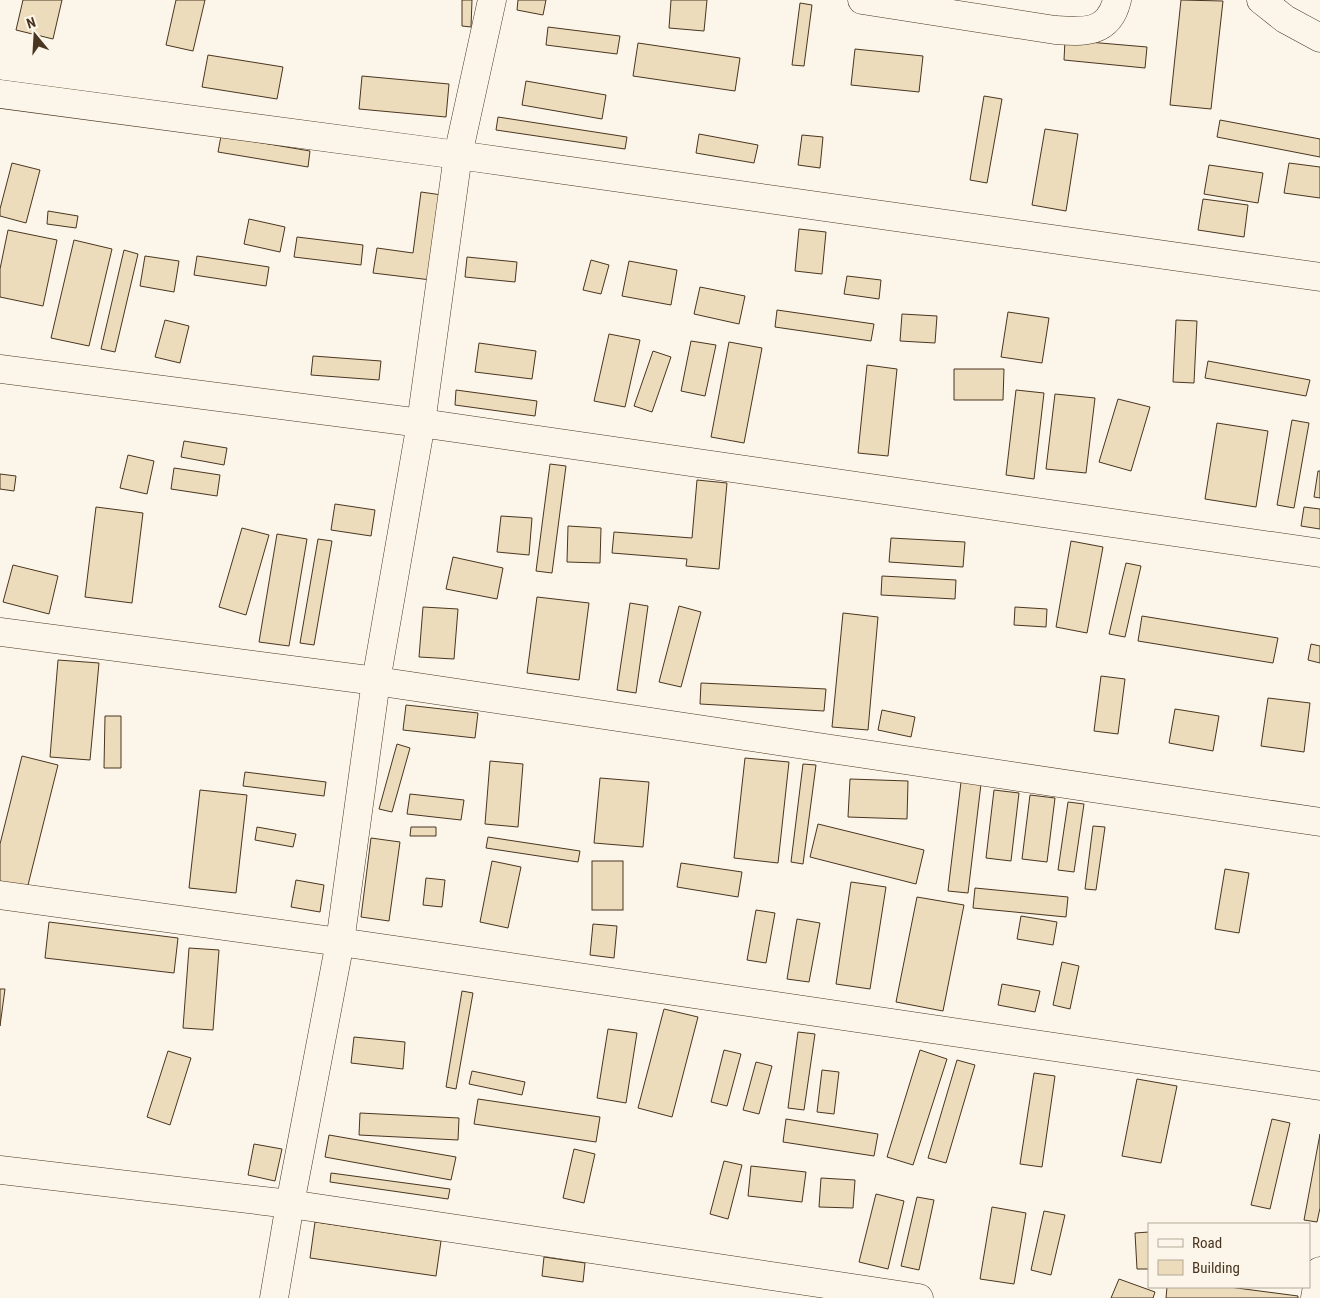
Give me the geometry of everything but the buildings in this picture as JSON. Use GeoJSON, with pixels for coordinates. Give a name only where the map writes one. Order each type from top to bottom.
{"type":"FeatureCollection","features":[{"type":"Feature","properties":{"kind":"street"},"geometry":{"type":"LineString","coordinates":[[274,1298],[340,942],[376,681],[421,423],[458,154],[492,0]]}},
{"type":"Feature","properties":{"kind":"street"},"geometry":{"type":"LineString","coordinates":[[862,0],[1077,32],[1100,27],[1114,11],[1117,0]]}},
{"type":"Feature","properties":{"kind":"street"},"geometry":{"type":"LineString","coordinates":[[1261,0],[1285,19],[1320,38]]}},
{"type":"Feature","properties":{"kind":"street"},"geometry":{"type":"LineString","coordinates":[[0,94],[458,154],[1320,277]]}},
{"type":"Feature","properties":{"kind":"street"},"geometry":{"type":"LineString","coordinates":[[0,369],[421,423],[1320,553]]}},
{"type":"Feature","properties":{"kind":"street"},"geometry":{"type":"LineString","coordinates":[[0,632],[376,681],[1320,822]]}},
{"type":"Feature","properties":{"kind":"street"},"geometry":{"type":"LineString","coordinates":[[0,895],[340,942],[1320,1086]]}},
{"type":"Feature","properties":{"kind":"street"},"geometry":{"type":"LineString","coordinates":[[0,1170],[290,1204],[919,1298]]}},
{"type":"Feature","properties":{"kind":"street"},"geometry":{"type":"LineString","coordinates":[[1315,1298],[1320,1272]]}}]}
